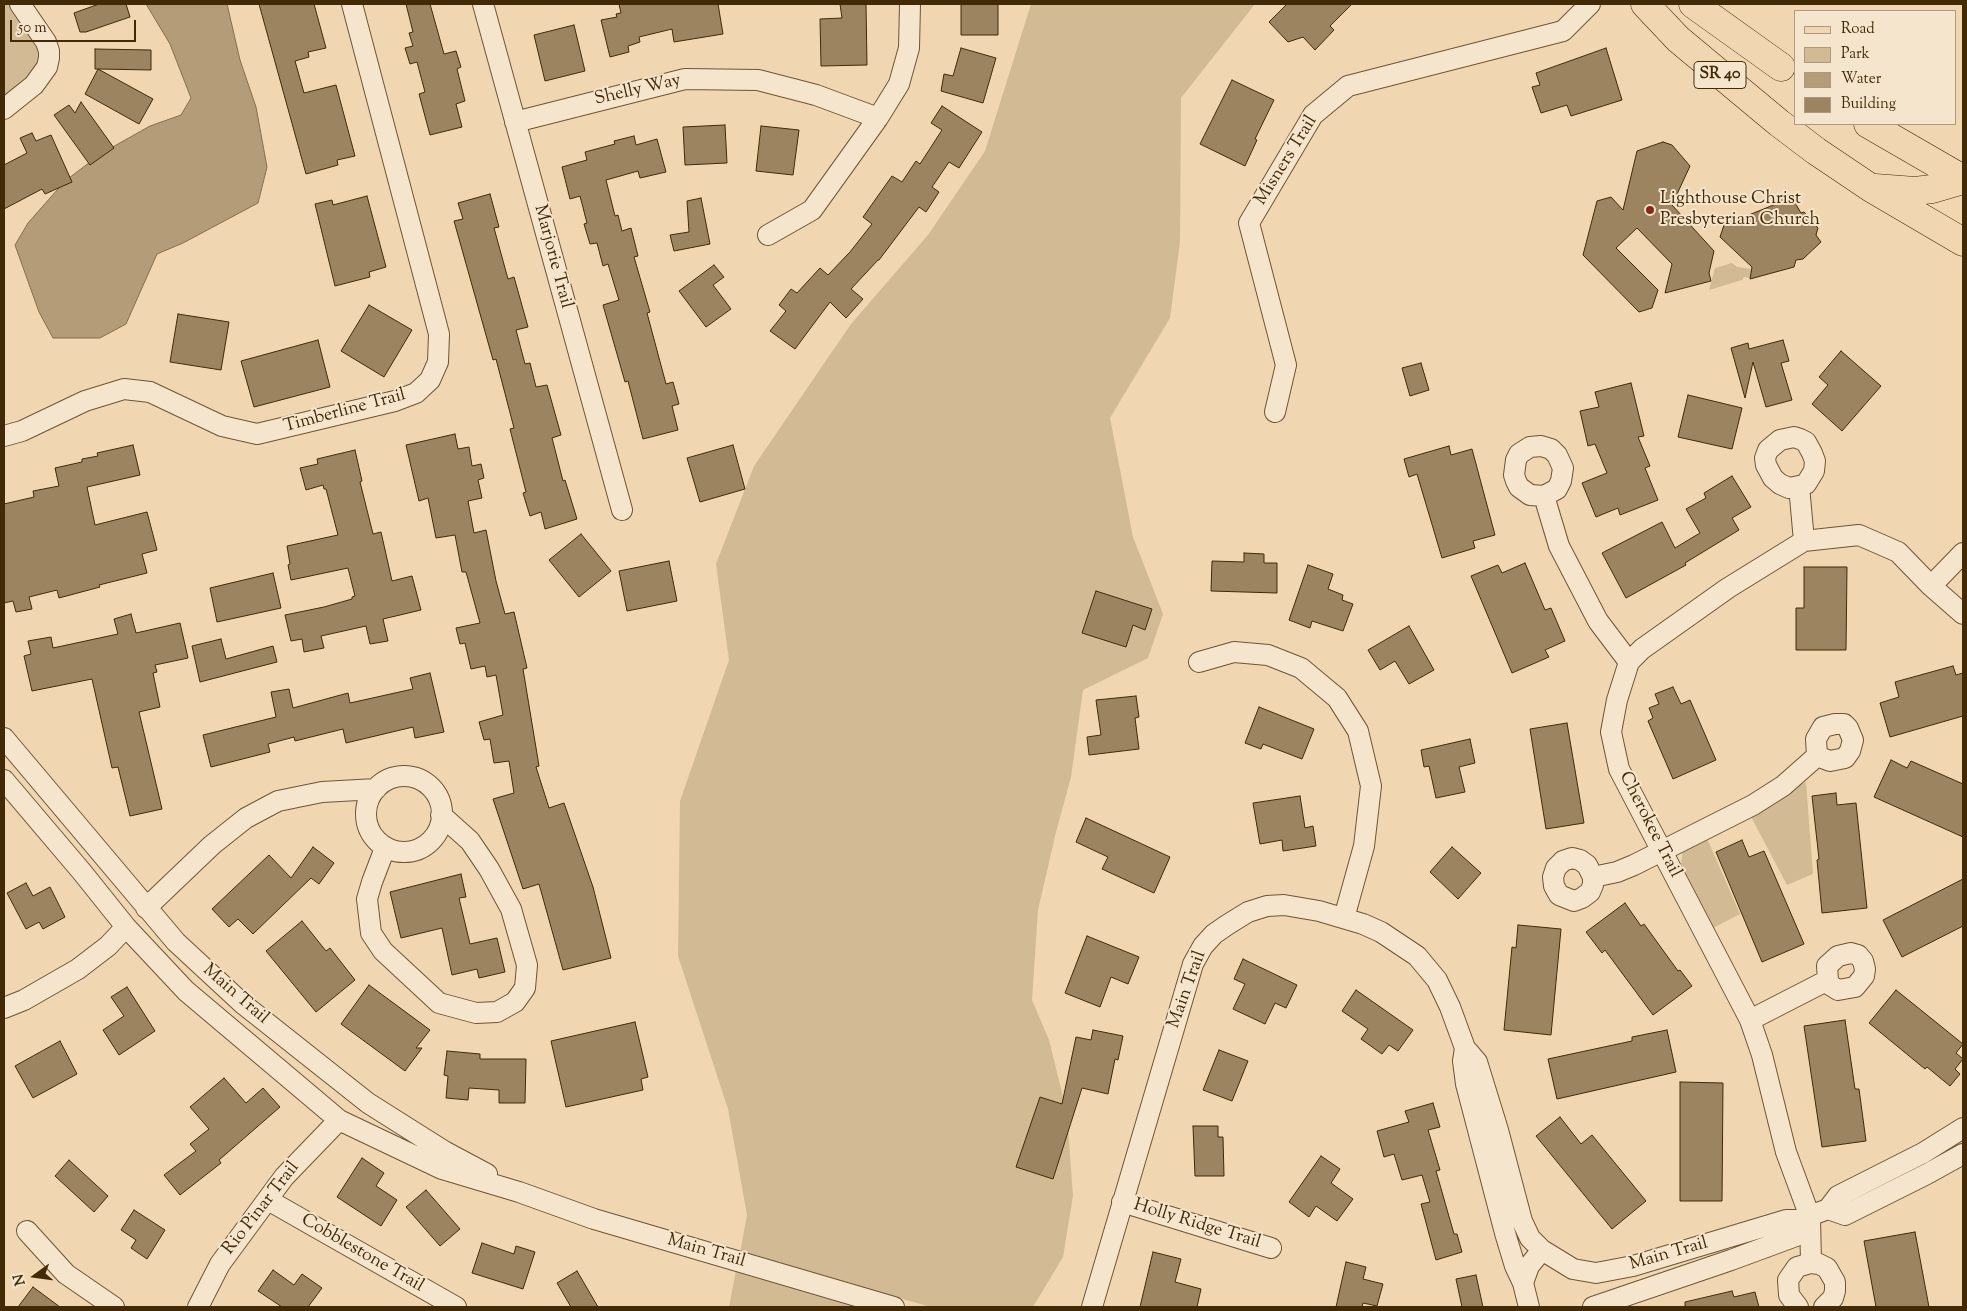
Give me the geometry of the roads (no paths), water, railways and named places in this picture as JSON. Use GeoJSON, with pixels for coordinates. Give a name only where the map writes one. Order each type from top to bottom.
{"type":"FeatureCollection","features":[{"type":"Feature","properties":{"kind":"main road","name":"SR 40"},"geometry":{"type":"LineString","coordinates":[[1645,4],[1678,38],[1759,108],[1816,151],[1872,188],[1951,225],[1963,242]]}},
{"type":"Feature","properties":{"kind":"main road"},"geometry":{"type":"LineString","coordinates":[[1693,4],[1789,73]]}},
{"type":"Feature","properties":{"kind":"main road","name":"SR 40"},"geometry":{"type":"LineString","coordinates":[[1717,4],[1789,73]]}},
{"type":"Feature","properties":{"kind":"main road"},"geometry":{"type":"LineString","coordinates":[[1870,125],[1963,180]]}},
{"type":"Feature","properties":{"kind":"main road"},"geometry":{"type":"LineString","coordinates":[[1872,188],[1915,191],[1932,190],[1963,180]]}},
{"type":"Feature","properties":{"kind":"street"},"geometry":{"type":"LineString","coordinates":[[4,109],[34,85],[47,67],[49,58],[46,42],[20,4]]}},
{"type":"Feature","properties":{"kind":"street","name":"Timberline Trail"},"geometry":{"type":"LineString","coordinates":[[4,436],[22,431],[85,401],[124,390],[150,392],[222,426],[257,434],[395,401],[416,393],[430,380],[438,362],[439,334],[352,4]]}},
{"type":"Feature","properties":{"kind":"street","name":"Marjorie Trail"},"geometry":{"type":"LineString","coordinates":[[483,4],[622,510]]}},
{"type":"Feature","properties":{"kind":"street"},"geometry":{"type":"LineString","coordinates":[[768,234],[812,210],[878,118],[899,84],[909,48],[910,4]]}},
{"type":"Feature","properties":{"kind":"street","name":"Misners Trail"},"geometry":{"type":"LineString","coordinates":[[1275,412],[1286,365],[1249,223],[1313,114],[1348,86],[1563,31],[1590,4]]}},
{"type":"Feature","properties":{"kind":"street","name":"Shelly Way"},"geometry":{"type":"LineString","coordinates":[[515,122],[685,79],[758,80],[816,95],[878,118]]}},
{"type":"Feature","properties":{"kind":"street"},"geometry":{"type":"LineString","coordinates":[[1799,486],[1804,541]]}},
{"type":"Feature","properties":{"kind":"street"},"geometry":{"type":"LineString","coordinates":[[1544,496],[1559,546],[1598,621],[1629,662],[1642,649],[1728,588],[1804,541],[1859,535],[1898,552],[1931,586],[1963,614]]}},
{"type":"Feature","properties":{"kind":"street"},"geometry":{"type":"LineString","coordinates":[[1931,586],[1963,553]]}},
{"type":"Feature","properties":{"kind":"street"},"geometry":{"type":"LineString","coordinates":[[1199,662],[1234,652],[1268,655],[1301,668],[1337,698],[1358,731],[1371,786],[1364,846],[1344,918]]}},
{"type":"Feature","properties":{"kind":"street","name":"Cherokee Trail"},"geometry":{"type":"LineString","coordinates":[[1629,662],[1617,700],[1611,732],[1619,768],[1750,1020],[1762,1055],[1804,1218],[1811,1263]]}},
{"type":"Feature","properties":{"kind":"street","name":"Main Trail"},"geometry":{"type":"LineString","coordinates":[[4,738],[176,942],[243,1004],[368,1103],[444,1150],[520,1192]]}},
{"type":"Feature","properties":{"kind":"street"},"geometry":{"type":"LineString","coordinates":[[1594,877],[1617,872],[1753,804],[1784,786],[1817,756]]}},
{"type":"Feature","properties":{"kind":"street"},"geometry":{"type":"LineString","coordinates":[[403,776],[416,778],[435,793],[440,804],[441,815],[438,829],[432,840],[422,848],[410,852],[397,852],[386,848],[376,840],[369,829],[366,818],[367,805],[371,794],[391,778],[403,776]]}},
{"type":"Feature","properties":{"kind":"street","name":"Main Trail"},"geometry":{"type":"LineString","coordinates":[[4,780],[126,927],[186,991],[339,1120],[442,1169],[520,1192],[594,1219],[894,1307]]}},
{"type":"Feature","properties":{"kind":"street"},"geometry":{"type":"LineString","coordinates":[[146,908],[212,845],[246,818],[278,801],[322,792],[357,788],[376,789]]}},
{"type":"Feature","properties":{"kind":"street"},"geometry":{"type":"LineString","coordinates":[[386,848],[367,899],[371,933],[383,951],[439,1003],[476,1013],[497,1012],[515,1002],[525,988],[527,965],[511,910],[489,869],[470,841],[441,815]]}},
{"type":"Feature","properties":{"kind":"street"},"geometry":{"type":"LineString","coordinates":[[109,906],[130,889]]}},
{"type":"Feature","properties":{"kind":"street","name":"Main Trail"},"geometry":{"type":"LineString","coordinates":[[1092,1307],[1193,964],[1203,946],[1214,934],[1248,912],[1267,906],[1299,906],[1363,924],[1381,932],[1417,956],[1428,968],[1450,1006],[1465,1048],[1477,1062],[1498,1130],[1522,1221],[1530,1238],[1542,1250],[1573,1269],[1596,1273],[1633,1266],[1786,1220],[1804,1218],[1828,1209],[1838,1196],[1923,1153],[1963,1128]]}},
{"type":"Feature","properties":{"kind":"street"},"geometry":{"type":"LineString","coordinates":[[4,1008],[24,1000],[78,969],[108,946],[126,927]]}},
{"type":"Feature","properties":{"kind":"street"},"geometry":{"type":"LineString","coordinates":[[144,946],[165,929]]}},
{"type":"Feature","properties":{"kind":"street"},"geometry":{"type":"LineString","coordinates":[[1750,1020],[1828,980]]}},
{"type":"Feature","properties":{"kind":"street","name":"Main Trail"},"geometry":{"type":"LineString","coordinates":[[1465,1048],[1463,1061],[1466,1084],[1505,1233],[1529,1307]]}},
{"type":"Feature","properties":{"kind":"street"},"geometry":{"type":"LineString","coordinates":[[316,1101],[336,1078]]}},
{"type":"Feature","properties":{"kind":"street"},"geometry":{"type":"LineString","coordinates":[[374,1136],[387,1115]]}},
{"type":"Feature","properties":{"kind":"street","name":"Rio Pinar Trail"},"geometry":{"type":"LineString","coordinates":[[198,1307],[220,1264],[284,1177],[339,1120]]}},
{"type":"Feature","properties":{"kind":"street"},"geometry":{"type":"LineString","coordinates":[[1828,1209],[1845,1215],[1963,1154]]}},
{"type":"Feature","properties":{"kind":"street","name":"Cobblestone Trail"},"geometry":{"type":"LineString","coordinates":[[268,1200],[456,1307]]}},
{"type":"Feature","properties":{"kind":"street","name":"Holly Ridge Trail"},"geometry":{"type":"LineString","coordinates":[[1122,1202],[1271,1248]]}},
{"type":"Feature","properties":{"kind":"street","name":"Main Trail"},"geometry":{"type":"LineString","coordinates":[[1593,1307],[1796,1236],[1804,1218]]}},
{"type":"Feature","properties":{"kind":"street"},"geometry":{"type":"LineString","coordinates":[[27,1231],[66,1274],[114,1307]]}},
{"type":"Feature","properties":{"kind":"street"},"geometry":{"type":"LineString","coordinates":[[1706,1243],[1713,1266]]}},
{"type":"Feature","properties":{"kind":"street"},"geometry":{"type":"LineString","coordinates":[[1523,1284],[1529,1266],[1542,1250]]}},
{"type":"Feature","properties":{"kind":"street"},"geometry":{"type":"LineString","coordinates":[[1798,1307],[1788,1295],[1788,1280],[1797,1267],[1811,1263],[1820,1264],[1827,1268],[1835,1282],[1833,1298],[1824,1307]]}},
{"type":"Feature","properties":{"kind":"water"},"geometry":{"type":"Polygon","coordinates":[[[146,4],[227,4],[240,60],[256,107],[267,167],[258,203],[183,243],[157,254],[126,324],[100,338],[53,338],[39,312],[15,245],[28,223],[65,181],[102,153],[150,126],[181,115],[191,98],[170,44],[146,4]]]}},
{"type":"Feature","properties":{"kind":"place","name":"Lighthouse Christ Presbyterian Church"},"geometry":{"type":"Point","coordinates":[1650,210]}}]}
